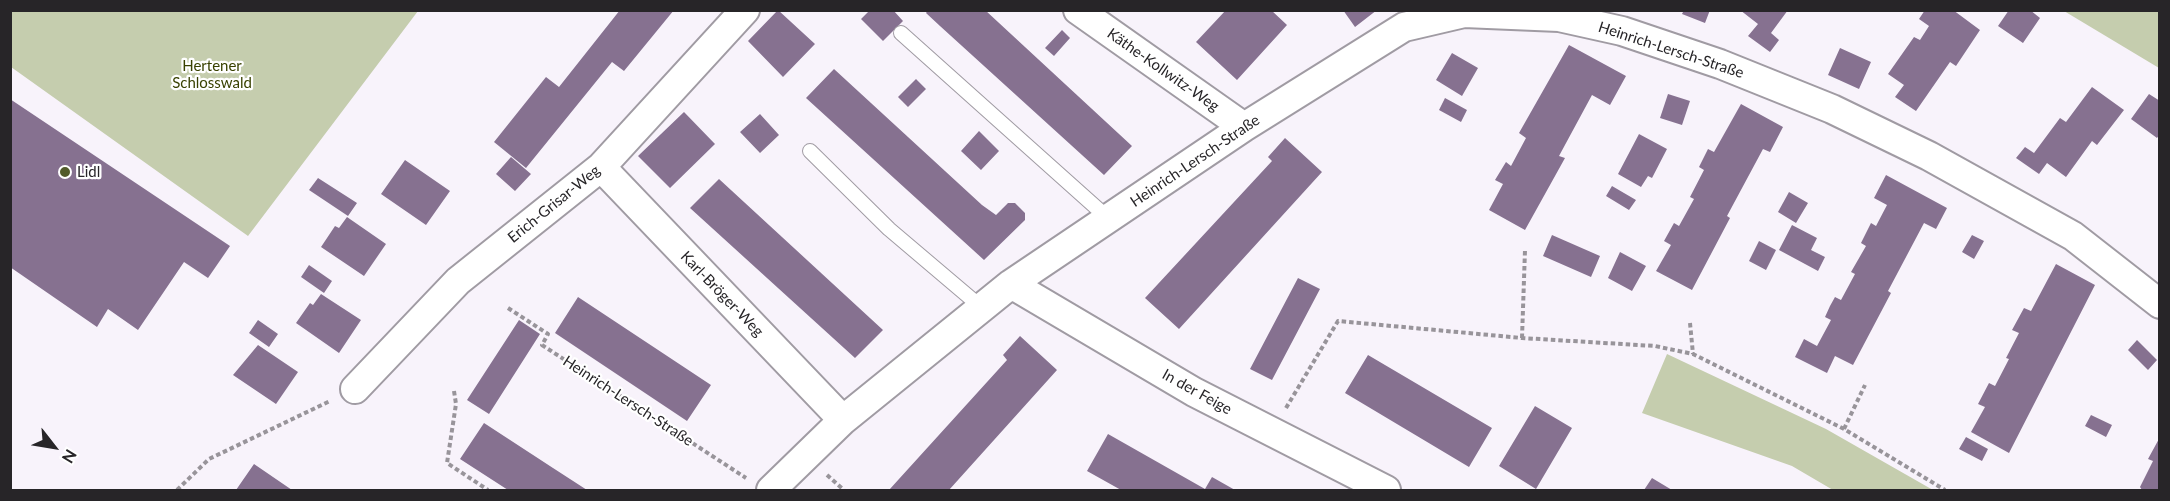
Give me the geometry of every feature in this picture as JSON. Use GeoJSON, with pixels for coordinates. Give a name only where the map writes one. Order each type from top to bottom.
{"type":"FeatureCollection","features":[{"type":"Feature","properties":{"kind":"street","name":"Erich-Grisar-Weg"},"geometry":{"type":"LineString","coordinates":[[355,389],[458,281],[601,167],[745,10]]}},
{"type":"Feature","properties":{"kind":"street","name":"Käthe-Kollwitz-Weg"},"geometry":{"type":"LineString","coordinates":[[1082,12],[1244,127]]}},
{"type":"Feature","properties":{"kind":"street","name":"Heinrich-Lersch-Straße"},"geometry":{"type":"LineString","coordinates":[[763,487],[1011,284],[1244,127],[1404,27],[1464,13],[1559,17],[1622,31],[1720,64],[1832,109],[1929,156],[2073,236],[2160,304]]}},
{"type":"Feature","properties":{"kind":"street","name":"Karl-Bröger-Weg"},"geometry":{"type":"LineString","coordinates":[[601,167],[843,420]]}},
{"type":"Feature","properties":{"kind":"street","name":"In der Feige"},"geometry":{"type":"LineString","coordinates":[[1011,284],[1194,392],[1386,490]]}},
{"type":"Feature","properties":{"kind":"lane"},"geometry":{"type":"LineString","coordinates":[[902,33],[1109,219]]}},
{"type":"Feature","properties":{"kind":"lane"},"geometry":{"type":"LineString","coordinates":[[810,151],[889,229],[981,307]]}},
{"type":"Feature","properties":{"kind":"path"},"geometry":{"type":"LineString","coordinates":[[1522,338],[1525,250]]}},
{"type":"Feature","properties":{"kind":"path","name":"Heinrich-Lersch-Straße"},"geometry":{"type":"LineString","coordinates":[[508,308],[548,334],[542,345],[763,487]]}},
{"type":"Feature","properties":{"kind":"path"},"geometry":{"type":"LineString","coordinates":[[1272,432],[1338,321],[1522,338],[1655,346],[1694,354],[1844,429],[1945,490]]}},
{"type":"Feature","properties":{"kind":"path"},"geometry":{"type":"LineString","coordinates":[[1690,323],[1694,354]]}},
{"type":"Feature","properties":{"kind":"path"},"geometry":{"type":"LineString","coordinates":[[1844,429],[1865,385]]}},
{"type":"Feature","properties":{"kind":"path"},"geometry":{"type":"LineString","coordinates":[[177,490],[208,459],[355,389]]}},
{"type":"Feature","properties":{"kind":"path"},"geometry":{"type":"LineString","coordinates":[[454,391],[456,404],[447,463],[488,490]]}},
{"type":"Feature","properties":{"kind":"green space","name":"Hertener Schlosswald"},"geometry":{"type":"Polygon","coordinates":[[[11,10],[418,11],[248,236],[11,67],[11,10]]]}},
{"type":"Feature","properties":{"kind":"green space"},"geometry":{"type":"Polygon","coordinates":[[[2064,11],[2159,11],[2159,68],[2064,11]]]}},
{"type":"Feature","properties":{"kind":"green space"},"geometry":{"type":"Polygon","coordinates":[[[1667,354],[1826,429],[1933,490],[1833,490],[1792,466],[1642,413],[1667,354]]]}},
{"type":"Feature","properties":{"kind":"building"},"geometry":{"type":"Polygon","coordinates":[[[620,10],[674,10],[624,71],[612,62],[526,168],[494,142],[546,77],[559,87],[620,10]]]}},
{"type":"Feature","properties":{"kind":"building"},"geometry":{"type":"Polygon","coordinates":[[[778,10],[815,44],[783,77],[748,41],[778,10]]]}},
{"type":"Feature","properties":{"kind":"building"},"geometry":{"type":"Polygon","coordinates":[[[870,10],[893,10],[903,21],[883,41],[861,19],[870,10]]]}},
{"type":"Feature","properties":{"kind":"building"},"geometry":{"type":"Polygon","coordinates":[[[928,10],[985,10],[1132,146],[1104,175],[926,13],[928,10]]]}},
{"type":"Feature","properties":{"kind":"building"},"geometry":{"type":"Polygon","coordinates":[[[1226,10],[1271,10],[1287,25],[1237,80],[1196,42],[1226,10]]]}},
{"type":"Feature","properties":{"kind":"building"},"geometry":{"type":"Polygon","coordinates":[[[1343,10],[1377,10],[1355,27],[1343,10]]]}},
{"type":"Feature","properties":{"kind":"building"},"geometry":{"type":"Polygon","coordinates":[[[1684,10],[1710,10],[1705,23],[1682,14],[1684,10]]]}},
{"type":"Feature","properties":{"kind":"building"},"geometry":{"type":"Polygon","coordinates":[[[1740,10],[1788,10],[1771,33],[1779,40],[1770,52],[1748,36],[1758,24],[1740,10]]]}},
{"type":"Feature","properties":{"kind":"building"},"geometry":{"type":"Polygon","coordinates":[[[1925,10],[1953,10],[1980,30],[1956,66],[1950,62],[1916,111],[1895,97],[1904,85],[1888,74],[1914,37],[1920,40],[1929,26],[1919,19],[1925,10]]]}},
{"type":"Feature","properties":{"kind":"building"},"geometry":{"type":"Polygon","coordinates":[[[2009,10],[2030,10],[2040,18],[2023,43],[1998,26],[2009,10]]]}},
{"type":"Feature","properties":{"kind":"building"},"geometry":{"type":"Polygon","coordinates":[[[1062,30],[1070,38],[1054,56],[1045,48],[1062,30]]]}},
{"type":"Feature","properties":{"kind":"building"},"geometry":{"type":"Polygon","coordinates":[[[1569,45],[1626,76],[1610,105],[1592,95],[1559,156],[1565,158],[1525,230],[1489,210],[1503,184],[1495,180],[1506,162],[1511,166],[1526,138],[1519,133],[1569,45]]]}},
{"type":"Feature","properties":{"kind":"building"},"geometry":{"type":"Polygon","coordinates":[[[1840,48],[1871,62],[1859,89],[1828,75],[1840,48]]]}},
{"type":"Feature","properties":{"kind":"building"},"geometry":{"type":"Polygon","coordinates":[[[1452,53],[1478,68],[1462,96],[1436,80],[1452,53]]]}},
{"type":"Feature","properties":{"kind":"building"},"geometry":{"type":"Polygon","coordinates":[[[834,69],[982,205],[996,215],[1008,203],[1015,203],[1025,213],[1025,220],[984,260],[806,98],[834,69]]]}},
{"type":"Feature","properties":{"kind":"building"},"geometry":{"type":"Polygon","coordinates":[[[916,79],[926,89],[908,107],[898,97],[916,79]]]}},
{"type":"Feature","properties":{"kind":"building"},"geometry":{"type":"Polygon","coordinates":[[[2092,87],[2124,110],[2097,145],[2092,141],[2066,177],[2047,163],[2039,174],[2016,158],[2025,147],[2034,153],[2060,118],[2066,122],[2092,87]]]}},
{"type":"Feature","properties":{"kind":"building"},"geometry":{"type":"Polygon","coordinates":[[[1668,94],[1690,101],[1682,125],[1660,118],[1668,94]]]}},
{"type":"Feature","properties":{"kind":"building"},"geometry":{"type":"Polygon","coordinates":[[[2149,94],[2160,101],[2160,134],[2157,138],[2131,119],[2149,94]]]}},
{"type":"Feature","properties":{"kind":"building"},"geometry":{"type":"Polygon","coordinates":[[[1445,98],[1467,110],[1461,122],[1439,110],[1445,98]]]}},
{"type":"Feature","properties":{"kind":"building","name":"Lidl"},"geometry":{"type":"Polygon","coordinates":[[[10,99],[230,246],[208,278],[184,262],[138,330],[108,309],[97,327],[10,267],[10,99]]]}},
{"type":"Feature","properties":{"kind":"building"},"geometry":{"type":"Polygon","coordinates":[[[1741,104],[1783,127],[1770,152],[1763,149],[1727,216],[1730,218],[1692,290],[1656,271],[1671,245],[1664,241],[1674,223],[1679,226],[1694,199],[1690,197],[1704,170],[1699,167],[1708,149],[1714,152],[1741,104]]]}},
{"type":"Feature","properties":{"kind":"building"},"geometry":{"type":"Polygon","coordinates":[[[684,112],[715,144],[670,188],[638,156],[684,112]]]}},
{"type":"Feature","properties":{"kind":"building"},"geometry":{"type":"Polygon","coordinates":[[[760,114],[779,135],[760,153],[740,132],[760,114]]]}},
{"type":"Feature","properties":{"kind":"building"},"geometry":{"type":"Polygon","coordinates":[[[979,131],[999,151],[981,170],[961,151],[979,131]]]}},
{"type":"Feature","properties":{"kind":"building"},"geometry":{"type":"Polygon","coordinates":[[[1639,134],[1667,149],[1652,178],[1648,176],[1641,187],[1618,174],[1639,134]]]}},
{"type":"Feature","properties":{"kind":"building"},"geometry":{"type":"Polygon","coordinates":[[[1285,138],[1322,172],[1179,329],[1145,298],[1272,161],[1268,157],[1285,138]]]}},
{"type":"Feature","properties":{"kind":"building"},"geometry":{"type":"Polygon","coordinates":[[[511,157],[531,174],[515,191],[496,174],[511,157]]]}},
{"type":"Feature","properties":{"kind":"building"},"geometry":{"type":"Polygon","coordinates":[[[405,160],[450,191],[426,225],[381,194],[405,160]]]}},
{"type":"Feature","properties":{"kind":"building"},"geometry":{"type":"Polygon","coordinates":[[[1886,175],[1947,208],[1936,229],[1924,223],[1853,365],[1835,356],[1827,373],[1795,357],[1804,339],[1817,346],[1831,320],[1825,317],[1830,306],[1835,297],[1841,300],[1855,274],[1851,272],[1866,246],[1861,243],[1871,223],[1876,226],[1887,205],[1874,198],[1886,175]]]}},
{"type":"Feature","properties":{"kind":"building"},"geometry":{"type":"Polygon","coordinates":[[[318,178],[357,203],[348,216],[309,190],[318,178]]]}},
{"type":"Feature","properties":{"kind":"building"},"geometry":{"type":"Polygon","coordinates":[[[719,179],[883,330],[855,358],[690,208],[719,179]]]}},
{"type":"Feature","properties":{"kind":"building"},"geometry":{"type":"Polygon","coordinates":[[[1612,186],[1636,200],[1629,210],[1606,196],[1612,186]]]}},
{"type":"Feature","properties":{"kind":"building"},"geometry":{"type":"Polygon","coordinates":[[[1789,192],[1808,203],[1796,223],[1778,212],[1789,192]]]}},
{"type":"Feature","properties":{"kind":"building"},"geometry":{"type":"Polygon","coordinates":[[[347,217],[386,244],[364,276],[321,247],[335,226],[339,228],[347,217]]]}},
{"type":"Feature","properties":{"kind":"building"},"geometry":{"type":"Polygon","coordinates":[[[1792,225],[1817,238],[1811,250],[1825,257],[1818,271],[1779,250],[1792,225]]]}},
{"type":"Feature","properties":{"kind":"building"},"geometry":{"type":"Polygon","coordinates":[[[1552,235],[1600,256],[1591,277],[1543,256],[1552,235]]]}},
{"type":"Feature","properties":{"kind":"building"},"geometry":{"type":"Polygon","coordinates":[[[1972,235],[1984,241],[1974,259],[1962,252],[1972,235]]]}},
{"type":"Feature","properties":{"kind":"building"},"geometry":{"type":"Polygon","coordinates":[[[1759,241],[1776,250],[1766,270],[1749,261],[1759,241]]]}},
{"type":"Feature","properties":{"kind":"building"},"geometry":{"type":"Polygon","coordinates":[[[1620,252],[1646,266],[1632,291],[1608,278],[1620,252]]]}},
{"type":"Feature","properties":{"kind":"building"},"geometry":{"type":"Polygon","coordinates":[[[2056,264],[2095,285],[2009,453],[1971,432],[1985,407],[1978,404],[1989,383],[1995,386],[2009,359],[2006,358],[2019,333],[2012,330],[2024,308],[2031,311],[2056,264]]]}},
{"type":"Feature","properties":{"kind":"building"},"geometry":{"type":"Polygon","coordinates":[[[309,265],[332,281],[324,293],[301,277],[309,265]]]}},
{"type":"Feature","properties":{"kind":"building"},"geometry":{"type":"Polygon","coordinates":[[[1298,278],[1320,289],[1272,380],[1250,369],[1298,278]]]}},
{"type":"Feature","properties":{"kind":"building"},"geometry":{"type":"Polygon","coordinates":[[[321,294],[361,320],[339,353],[296,323],[310,303],[313,305],[321,294]]]}},
{"type":"Feature","properties":{"kind":"building"},"geometry":{"type":"Polygon","coordinates":[[[578,297],[711,385],[687,421],[555,333],[578,297]]]}},
{"type":"Feature","properties":{"kind":"building"},"geometry":{"type":"Polygon","coordinates":[[[258,320],[278,334],[269,347],[249,333],[258,320]]]}},
{"type":"Feature","properties":{"kind":"building"},"geometry":{"type":"Polygon","coordinates":[[[519,320],[540,334],[489,414],[467,400],[519,320]]]}},
{"type":"Feature","properties":{"kind":"building"},"geometry":{"type":"Polygon","coordinates":[[[1020,336],[1057,370],[949,490],[889,490],[1007,360],[1003,355],[1020,336]]]}},
{"type":"Feature","properties":{"kind":"building"},"geometry":{"type":"Polygon","coordinates":[[[2137,340],[2157,360],[2148,370],[2128,350],[2137,340]]]}},
{"type":"Feature","properties":{"kind":"building"},"geometry":{"type":"Polygon","coordinates":[[[258,345],[298,372],[276,404],[233,375],[258,345]]]}},
{"type":"Feature","properties":{"kind":"building"},"geometry":{"type":"Polygon","coordinates":[[[1368,355],[1492,428],[1469,467],[1345,393],[1368,355]]]}},
{"type":"Feature","properties":{"kind":"building"},"geometry":{"type":"Polygon","coordinates":[[[1535,406],[1572,428],[1536,489],[1499,466],[1535,406]]]}},
{"type":"Feature","properties":{"kind":"building"},"geometry":{"type":"Polygon","coordinates":[[[2091,415],[2112,425],[2106,437],[2085,426],[2091,415]]]}},
{"type":"Feature","properties":{"kind":"building"},"geometry":{"type":"Polygon","coordinates":[[[484,423],[587,490],[508,490],[460,459],[484,423]]]}},
{"type":"Feature","properties":{"kind":"building"},"geometry":{"type":"Polygon","coordinates":[[[1108,434],[1205,489],[1212,477],[1235,490],[1121,490],[1087,471],[1108,434]]]}},
{"type":"Feature","properties":{"kind":"building"},"geometry":{"type":"Polygon","coordinates":[[[1966,437],[1988,449],[1982,461],[1959,449],[1966,437]]]}},
{"type":"Feature","properties":{"kind":"building"},"geometry":{"type":"Polygon","coordinates":[[[2160,437],[2160,490],[2142,490],[2140,487],[2153,461],[2148,459],[2160,437]]]}},
{"type":"Feature","properties":{"kind":"building"},"geometry":{"type":"Polygon","coordinates":[[[254,464],[292,490],[236,490],[254,464]]]}},
{"type":"Feature","properties":{"kind":"building"},"geometry":{"type":"Polygon","coordinates":[[[1652,478],[1672,490],[1644,490],[1652,478]]]}},
{"type":"Feature","properties":{"kind":"place","name":"Lidl"},"geometry":{"type":"Point","coordinates":[65,172]}}]}
